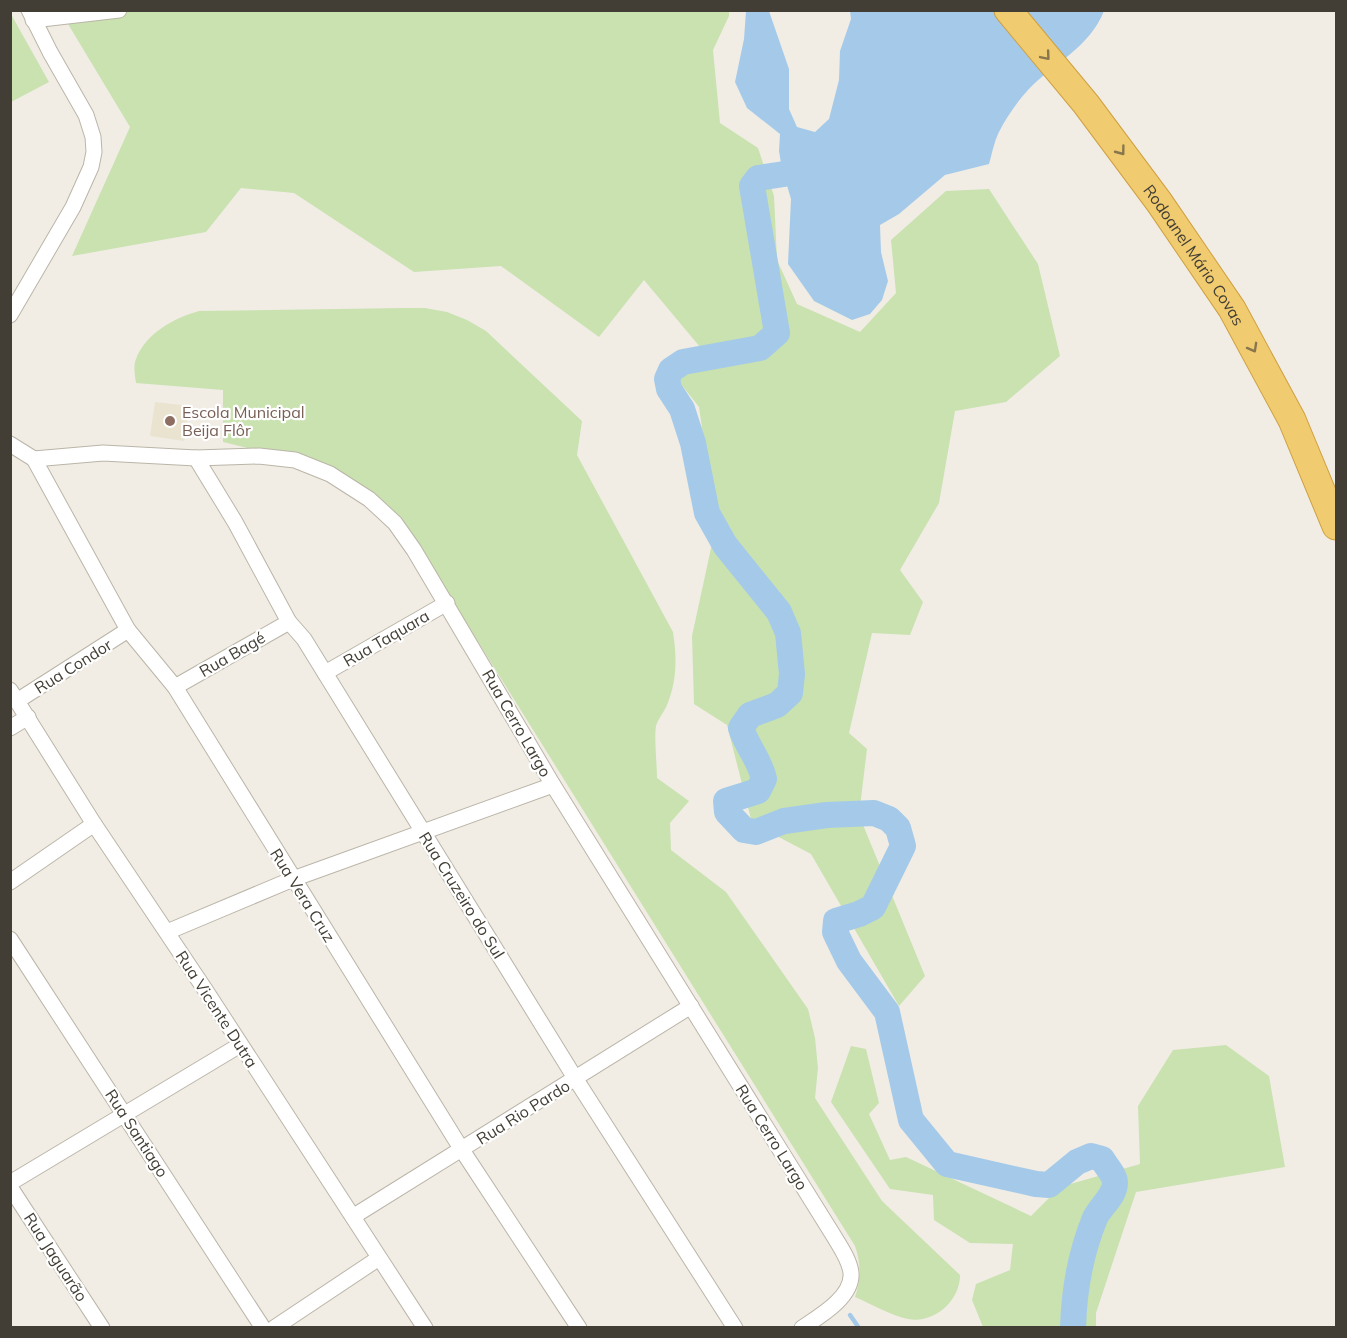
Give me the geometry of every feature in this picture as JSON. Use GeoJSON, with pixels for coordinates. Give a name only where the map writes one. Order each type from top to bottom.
{"type":"FeatureCollection","features":[{"type":"Feature","properties":{"kind":"highway","name":"Rodoanel Mário Covas"},"geometry":{"type":"LineString","coordinates":[[1008,10],[1086,104],[1159,202],[1232,309],[1292,420],[1336,526]]}},
{"type":"Feature","properties":{"kind":"street"},"geometry":{"type":"LineString","coordinates":[[10,315],[73,207],[91,167],[94,152],[93,137],[86,115],[31,15],[119,10]]}},
{"type":"Feature","properties":{"kind":"street"},"geometry":{"type":"LineString","coordinates":[[10,444],[34,459]]}},
{"type":"Feature","properties":{"kind":"street","name":"Rua Cerro Largo"},"geometry":{"type":"LineString","coordinates":[[34,459],[103,453],[196,458],[259,456],[296,460],[330,474],[369,499],[395,523],[447,603],[553,785],[835,1238],[851,1273],[848,1286],[836,1303],[802,1328]]}},
{"type":"Feature","properties":{"kind":"street","name":"Rua Cruzeiro do Sul"},"geometry":{"type":"LineString","coordinates":[[196,458],[235,522],[289,622],[304,639],[575,1078],[735,1328]]}},
{"type":"Feature","properties":{"kind":"street","name":"Rua Vera Cruz"},"geometry":{"type":"LineString","coordinates":[[34,459],[128,630],[175,687],[462,1150],[579,1328]]}},
{"type":"Feature","properties":{"kind":"street","name":"Rua Taquara"},"geometry":{"type":"LineString","coordinates":[[325,673],[447,603]]}},
{"type":"Feature","properties":{"kind":"street","name":"Rua Bagé"},"geometry":{"type":"LineString","coordinates":[[175,687],[289,622]]}},
{"type":"Feature","properties":{"kind":"street","name":"Rua Condor"},"geometry":{"type":"LineString","coordinates":[[14,696],[128,630]]}},
{"type":"Feature","properties":{"kind":"street","name":"Rua Vicente Dutra"},"geometry":{"type":"LineString","coordinates":[[14,696],[94,824],[354,1216],[425,1328]]}},
{"type":"Feature","properties":{"kind":"street"},"geometry":{"type":"LineString","coordinates":[[10,728],[28,717]]}},
{"type":"Feature","properties":{"kind":"street"},"geometry":{"type":"LineString","coordinates":[[167,932],[293,879],[553,785]]}},
{"type":"Feature","properties":{"kind":"street"},"geometry":{"type":"LineString","coordinates":[[10,882],[94,824]]}},
{"type":"Feature","properties":{"kind":"street","name":"Rua Santiago"},"geometry":{"type":"LineString","coordinates":[[10,939],[263,1328]]}},
{"type":"Feature","properties":{"kind":"street","name":"Rua Rio Pardo"},"geometry":{"type":"LineString","coordinates":[[354,1216],[691,1006]]}},
{"type":"Feature","properties":{"kind":"street"},"geometry":{"type":"LineString","coordinates":[[10,1185],[240,1045]]}},
{"type":"Feature","properties":{"kind":"street","name":"Rua Jaguarão"},"geometry":{"type":"LineString","coordinates":[[10,1185],[102,1328]]}},
{"type":"Feature","properties":{"kind":"street"},"geometry":{"type":"LineString","coordinates":[[274,1328],[379,1258]]}},
{"type":"Feature","properties":{"kind":"shaded area","name":"Escola Municipal Beija Flôr"},"geometry":{"type":"Polygon","coordinates":[[[155,402],[190,406],[184,441],[150,436],[155,402]]]}},
{"type":"Feature","properties":{"kind":"green space"},"geometry":{"type":"Polygon","coordinates":[[[64,11],[729,11],[729,16],[713,50],[720,123],[758,148],[774,196],[777,260],[797,304],[860,332],[896,293],[891,240],[946,191],[989,189],[1038,264],[1060,356],[1006,402],[955,411],[939,503],[900,570],[923,602],[910,635],[872,633],[849,733],[867,749],[859,815],[925,976],[899,1006],[811,854],[752,823],[727,725],[694,704],[692,636],[716,525],[699,407],[677,379],[700,347],[644,280],[599,337],[501,266],[414,272],[294,193],[241,188],[206,232],[72,256],[130,127],[68,24],[64,11]]]}},
{"type":"Feature","properties":{"kind":"green space"},"geometry":{"type":"Polygon","coordinates":[[[12,16],[49,82],[11,102],[10,18],[12,16]]]}},
{"type":"Feature","properties":{"kind":"green space"},"geometry":{"type":"Polygon","coordinates":[[[425,308],[447,312],[486,331],[582,421],[577,455],[673,632],[674,678],[667,705],[656,726],[657,778],[689,801],[670,823],[671,850],[726,892],[808,1009],[815,1038],[818,1068],[815,1098],[882,1201],[960,1275],[956,1294],[944,1309],[936,1314],[918,1320],[908,1319],[888,1313],[855,1297],[860,1272],[855,1246],[404,523],[384,503],[269,453],[223,442],[223,390],[136,383],[135,362],[154,334],[171,322],[199,311],[425,308]]]}},
{"type":"Feature","properties":{"kind":"green space"},"geometry":{"type":"Polygon","coordinates":[[[1226,1045],[1269,1076],[1285,1167],[1136,1192],[1096,1313],[1096,1327],[983,1327],[972,1300],[976,1284],[1010,1270],[1013,1244],[970,1243],[934,1220],[933,1195],[890,1189],[831,1102],[851,1046],[866,1049],[879,1103],[869,1114],[890,1160],[906,1157],[1031,1216],[1060,1187],[1140,1164],[1138,1106],[1173,1050],[1226,1045]]]}},
{"type":"Feature","properties":{"kind":"water"},"geometry":{"type":"Polygon","coordinates":[[[746,11],[769,11],[789,69],[789,109],[797,127],[815,132],[829,119],[839,80],[840,51],[851,19],[850,11],[1104,11],[1080,45],[1038,80],[1016,105],[997,136],[989,164],[945,175],[899,214],[880,225],[881,252],[888,281],[882,300],[870,314],[852,320],[814,301],[788,264],[791,199],[782,169],[779,151],[780,134],[747,108],[735,82],[744,39],[746,11]]]}},
{"type":"Feature","properties":{"kind":"waterway"},"geometry":{"type":"LineString","coordinates":[[816,163],[784,174],[758,178],[752,186],[777,333],[760,348],[683,362],[671,370],[667,379],[669,389],[682,409],[693,443],[707,513],[725,545],[779,612],[788,633],[792,674],[790,693],[777,705],[750,715],[741,728],[764,779],[758,791],[726,801],[727,812],[744,830],[756,832],[784,821],[827,815],[874,813],[889,819],[898,828],[903,846],[873,907],[836,921],[835,932],[849,961],[887,1012],[911,1120],[947,1164],[1049,1185],[1077,1162],[1091,1156],[1102,1159],[1112,1174],[1115,1180],[1114,1188],[1095,1218],[1082,1258],[1073,1328]]}},
{"type":"Feature","properties":{"kind":"waterway"},"geometry":{"type":"LineString","coordinates":[[850,1315],[859,1328]]}},
{"type":"Feature","properties":{"kind":"place","name":"Escola Municipal Beija Flôr"},"geometry":{"type":"Point","coordinates":[170,421]}}]}
